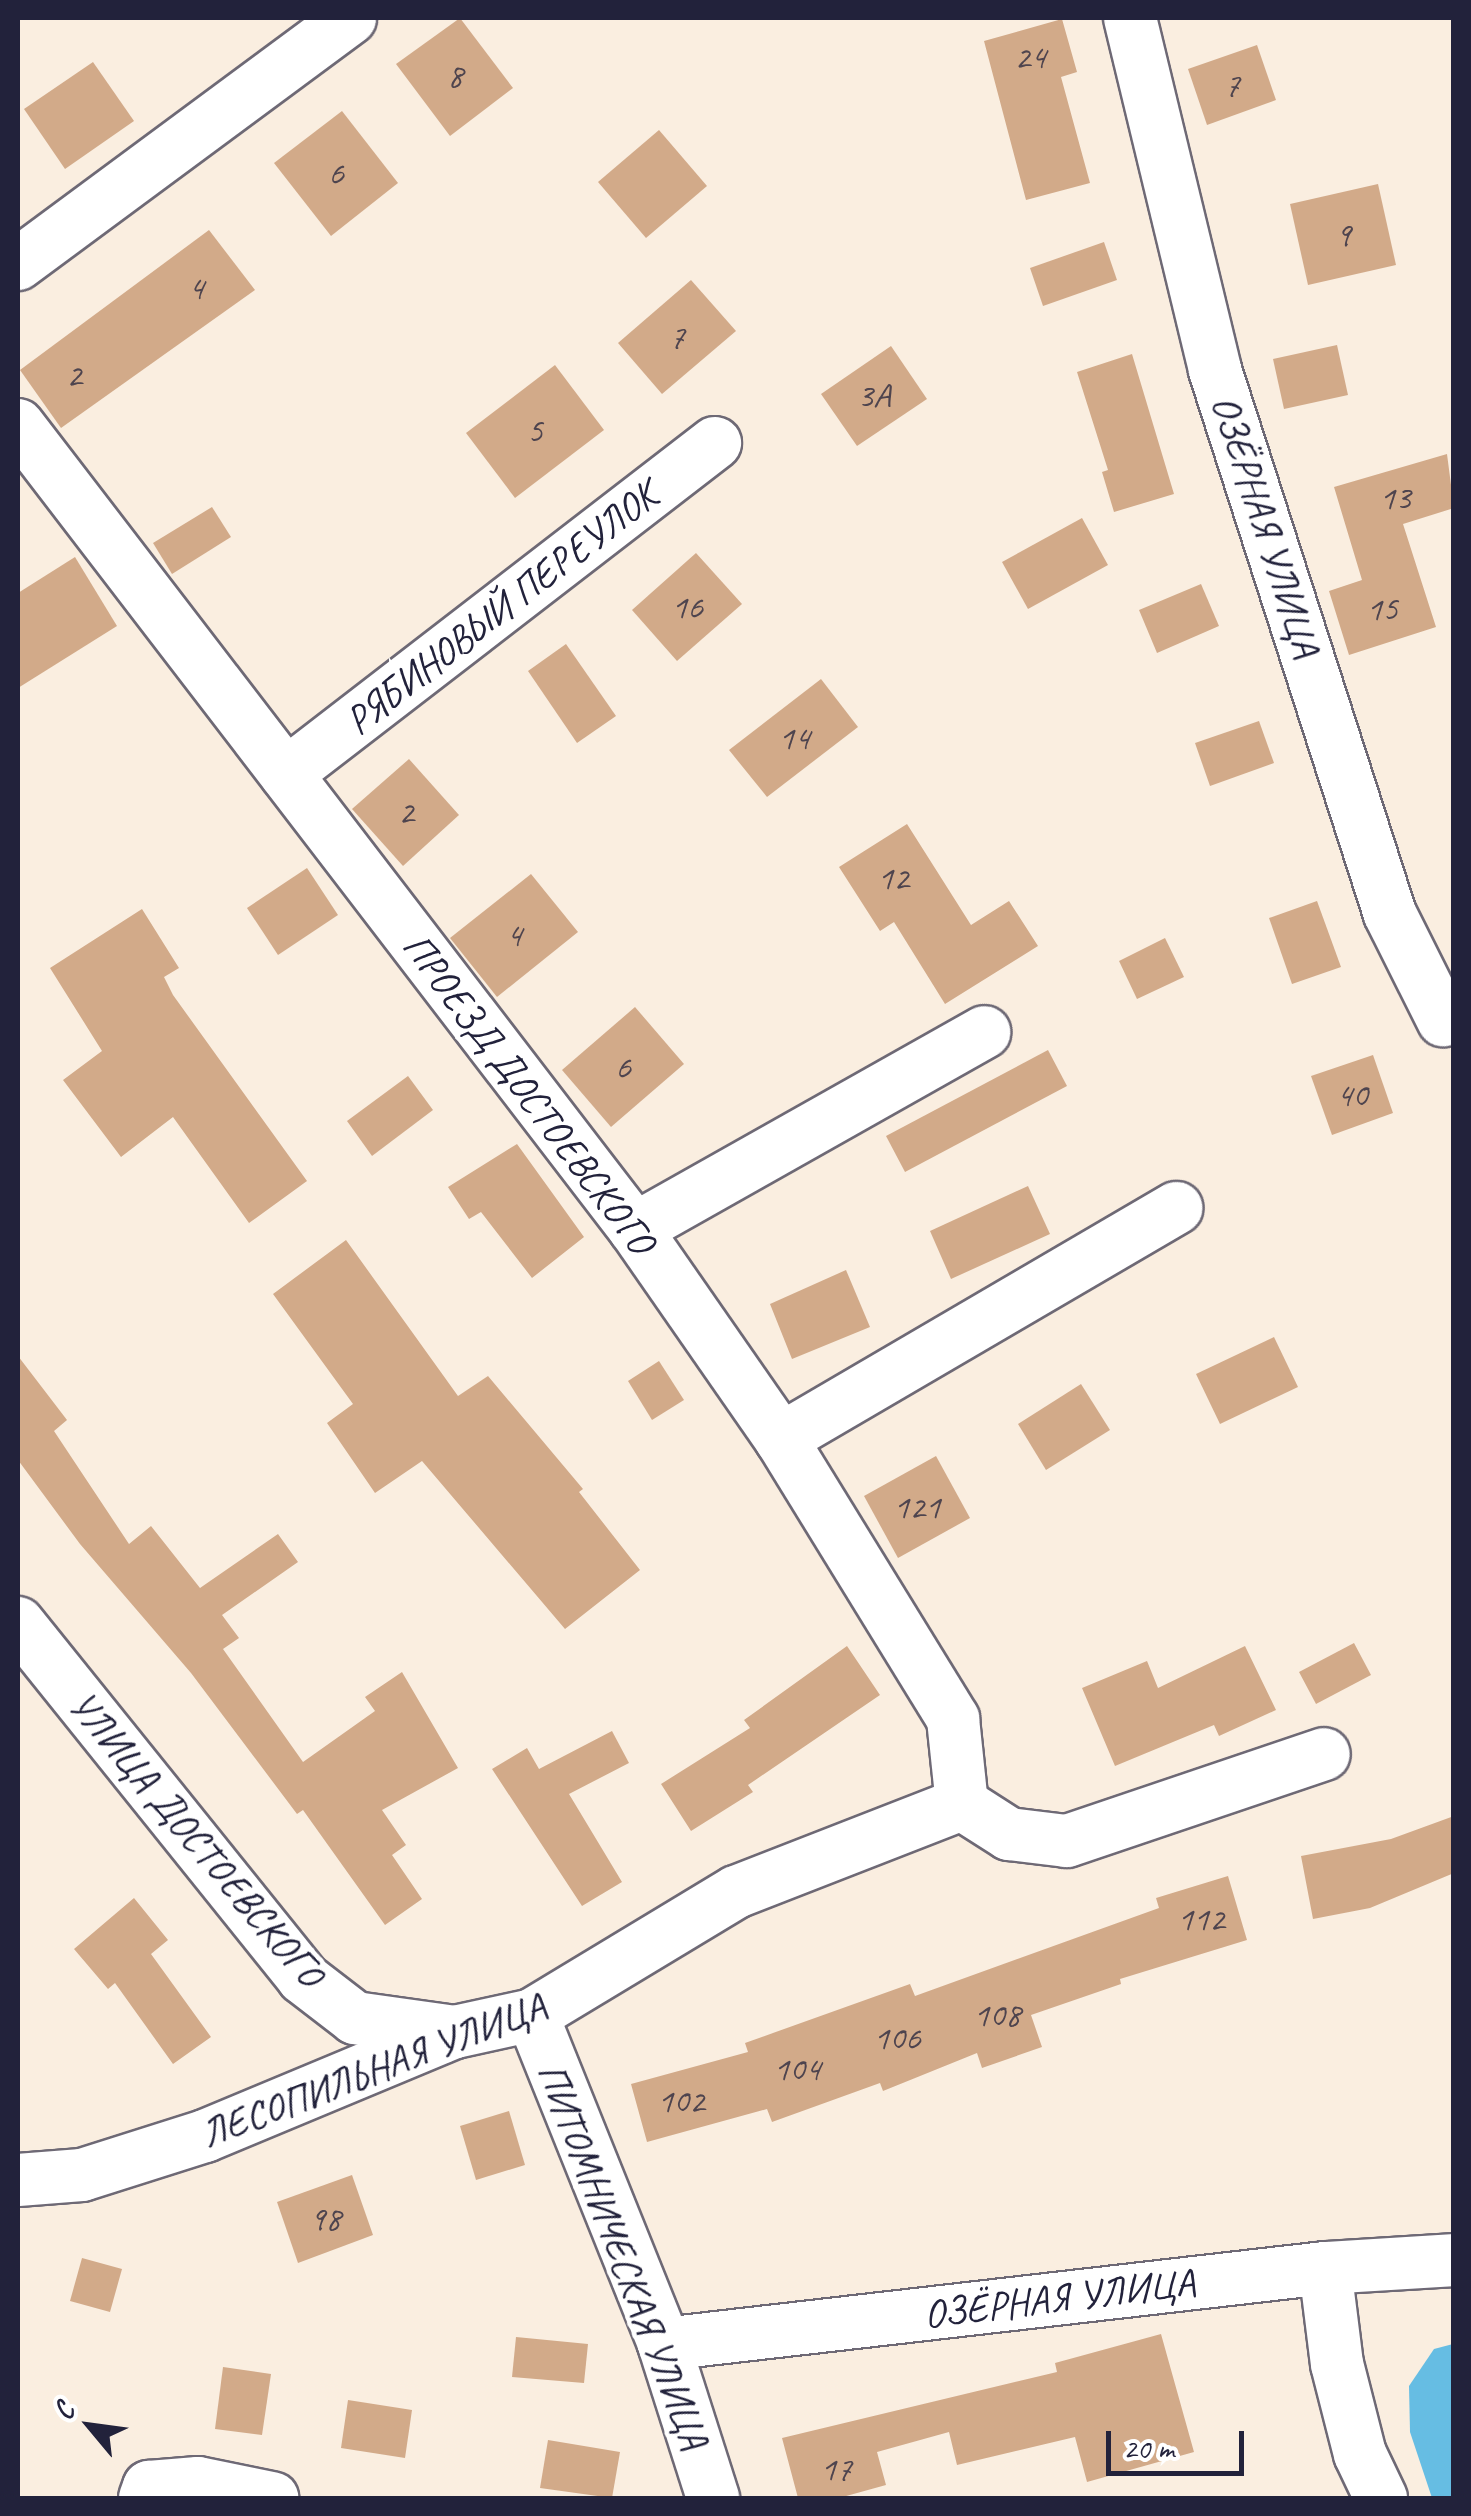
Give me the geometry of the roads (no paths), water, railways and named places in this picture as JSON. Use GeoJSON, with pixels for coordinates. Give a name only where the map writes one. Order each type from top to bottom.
{"type":"FeatureCollection","features":[{"type":"Feature","properties":{"kind":"street"},"geometry":{"type":"LineString","coordinates":[[18,264],[350,18]]}},
{"type":"Feature","properties":{"kind":"street","name":"ОЗЁРНАЯ УЛИЦА"},"geometry":{"type":"LineString","coordinates":[[1130,18],[1216,370],[1390,914],[1443,1020]]}},
{"type":"Feature","properties":{"kind":"street","name":"ПРОЕЗД ДОСТОЕВСКОГО"},"geometry":{"type":"LineString","coordinates":[[18,425],[634,1229],[780,1439],[953,1719],[962,1804]]}},
{"type":"Feature","properties":{"kind":"street","name":"РЯБИНОВЫЙ ПЕРЕУЛОК"},"geometry":{"type":"LineString","coordinates":[[286,774],[715,443]]}},
{"type":"Feature","properties":{"kind":"street"},"geometry":{"type":"LineString","coordinates":[[634,1229],[984,1032]]}},
{"type":"Feature","properties":{"kind":"street"},"geometry":{"type":"LineString","coordinates":[[780,1439],[1176,1208]]}},
{"type":"Feature","properties":{"kind":"street","name":"УЛИЦА ДОСТОЕВСКОГО"},"geometry":{"type":"LineString","coordinates":[[18,1623],[303,1978],[355,2018],[455,2032]]}},
{"type":"Feature","properties":{"kind":"street"},"geometry":{"type":"LineString","coordinates":[[962,1804],[1009,1834],[1066,1841],[1324,1754]]}},
{"type":"Feature","properties":{"kind":"street","name":"ЛЕСОПИЛЬНАЯ УЛИЦА"},"geometry":{"type":"LineString","coordinates":[[18,2180],[82,2174],[205,2136],[455,2032],[532,2015],[736,1892],[962,1804]]}},
{"type":"Feature","properties":{"kind":"street","name":"ПИТОМНИЧЕСКАЯ УЛИЦА"},"geometry":{"type":"LineString","coordinates":[[532,2015],[664,2344],[713,2498]]}},
{"type":"Feature","properties":{"kind":"street","name":"ОЗЁРНАЯ УЛИЦА"},"geometry":{"type":"LineString","coordinates":[[664,2344],[1325,2268],[1454,2260]]}},
{"type":"Feature","properties":{"kind":"street"},"geometry":{"type":"LineString","coordinates":[[1325,2268],[1337,2364],[1360,2454],[1381,2498]]}},
{"type":"Feature","properties":{"kind":"street"},"geometry":{"type":"LineString","coordinates":[[144,2498],[149,2487],[198,2483],[272,2498]]}},
{"type":"Feature","properties":{"kind":"water"},"geometry":{"type":"Polygon","coordinates":[[[1453,2344],[1453,2498],[1432,2498],[1410,2432],[1409,2386],[1434,2349],[1453,2344]]]}}]}
